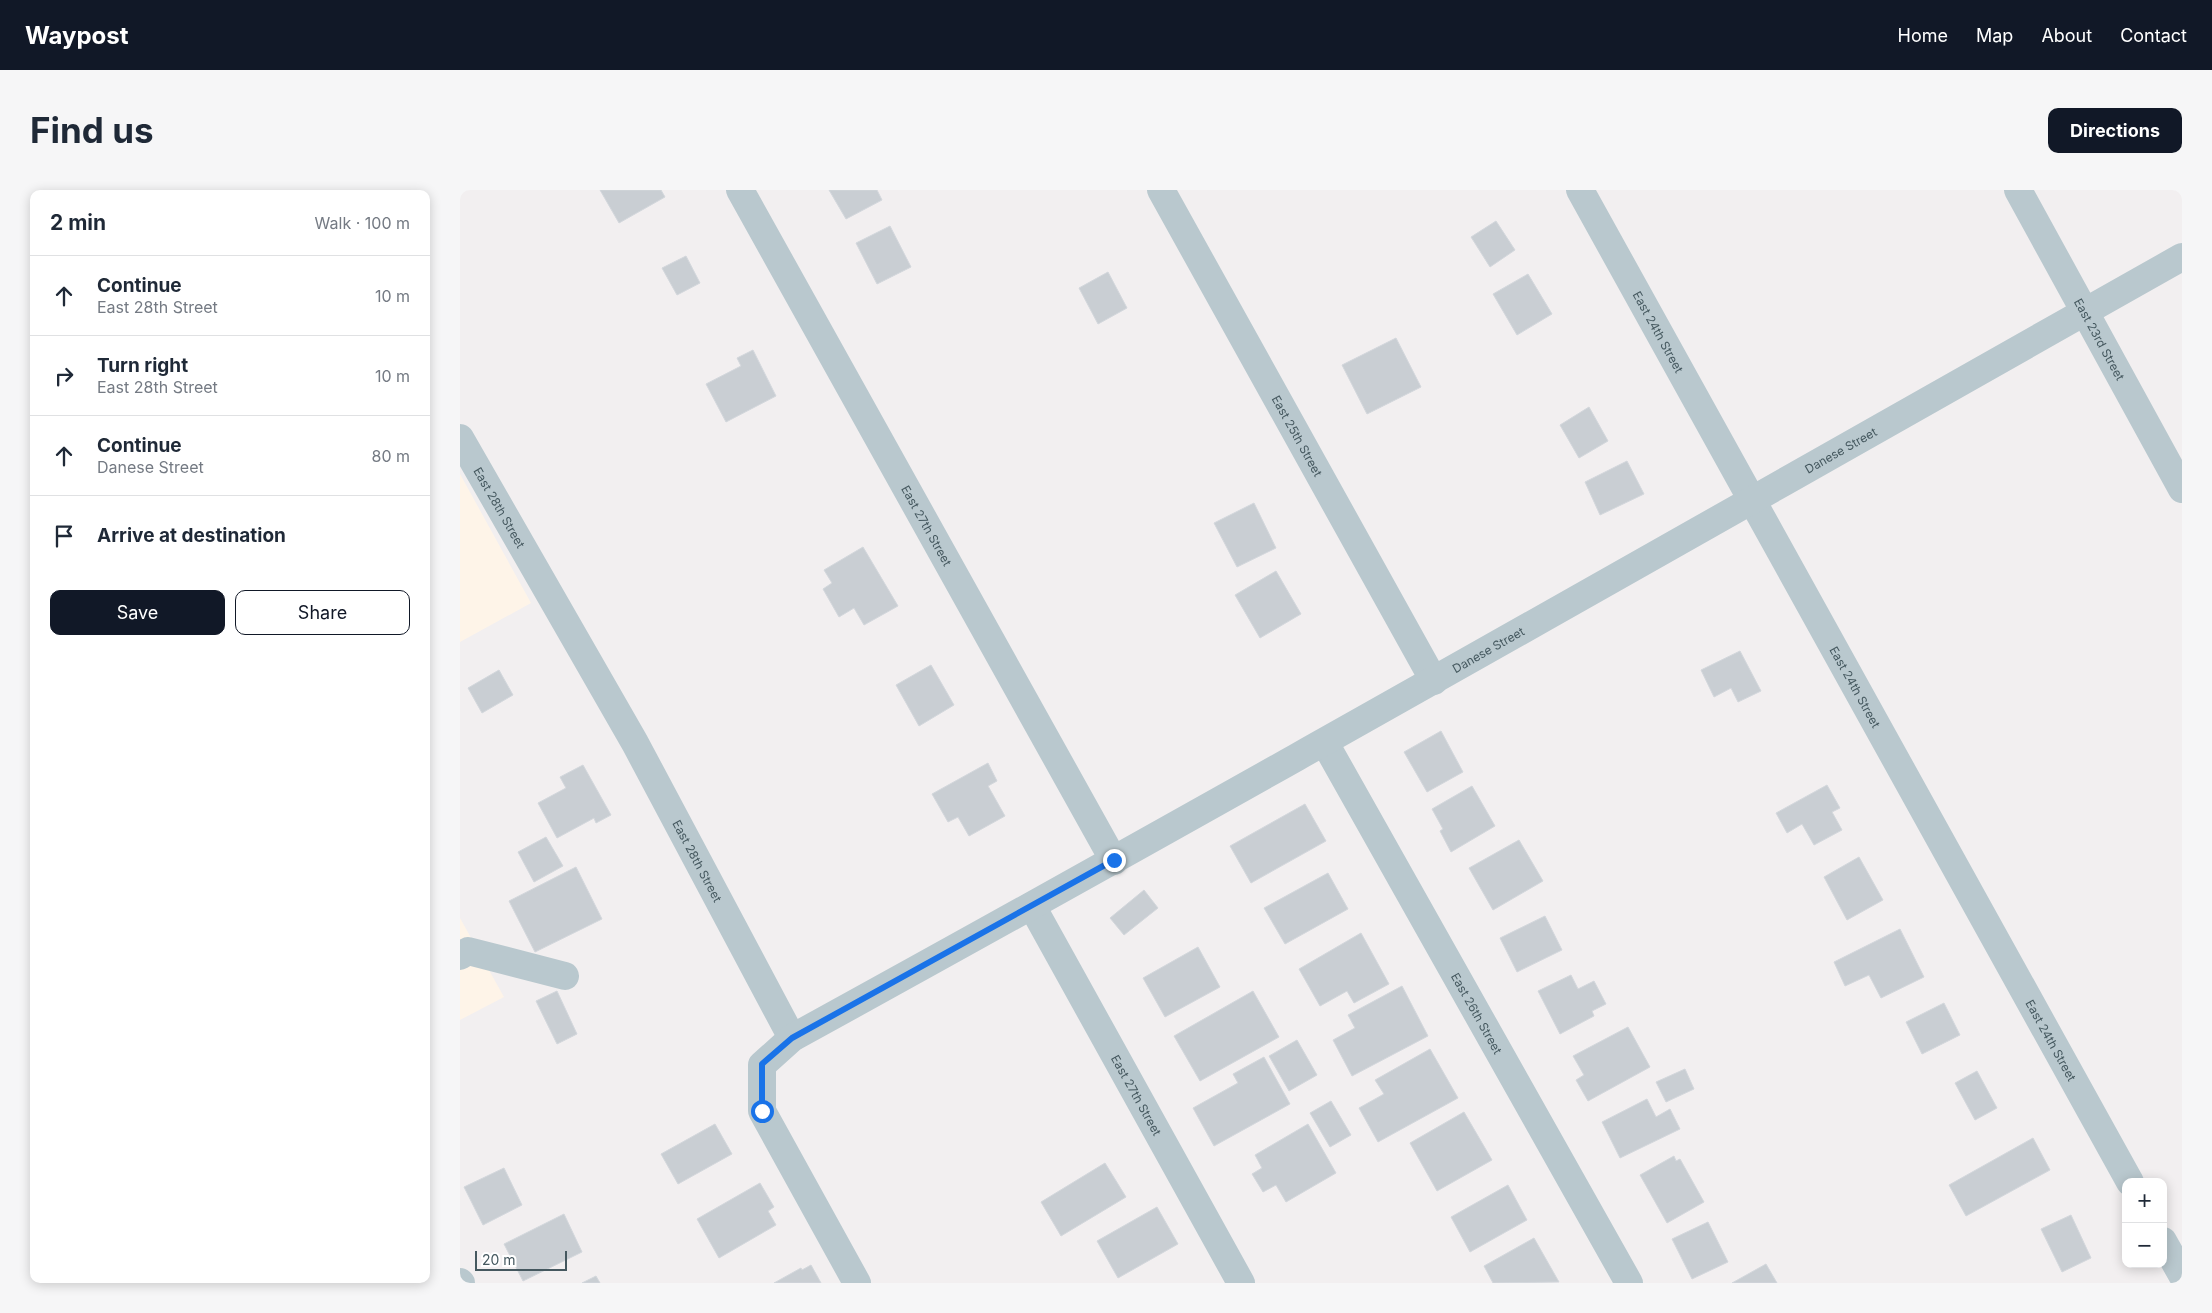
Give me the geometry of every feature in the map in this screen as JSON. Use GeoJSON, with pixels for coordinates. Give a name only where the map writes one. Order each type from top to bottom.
{"type":"FeatureCollection","features":[{"type":"Feature","properties":{"kind":"street","name":"East 27th Street"},"geometry":{"type":"LineString","coordinates":[[740,190],[1114,860]]}},
{"type":"Feature","properties":{"kind":"street","name":"East 25th Street"},"geometry":{"type":"LineString","coordinates":[[1161,190],[1434,681]]}},
{"type":"Feature","properties":{"kind":"street","name":"East 24th Street"},"geometry":{"type":"LineString","coordinates":[[1580,190],[2128,1178]]}},
{"type":"Feature","properties":{"kind":"street","name":"East 23rd Street"},"geometry":{"type":"LineString","coordinates":[[2018,190],[2182,488]]}},
{"type":"Feature","properties":{"kind":"street","name":"Danese Street"},"geometry":{"type":"LineString","coordinates":[[792,1038],[1325,743],[1751,499],[2182,257]]}},
{"type":"Feature","properties":{"kind":"street","name":"East 28th Street"},"geometry":{"type":"LineString","coordinates":[[460,438],[635,743],[792,1038]]}},
{"type":"Feature","properties":{"kind":"street","name":"East 26th Street"},"geometry":{"type":"LineString","coordinates":[[1325,743],[1629,1283]]}},
{"type":"Feature","properties":{"kind":"street","name":"East 27th Street"},"geometry":{"type":"LineString","coordinates":[[1032,906],[1241,1283]]}},
{"type":"Feature","properties":{"kind":"street"},"geometry":{"type":"LineString","coordinates":[[460,956],[468,951],[566,976]]}},
{"type":"Feature","properties":{"kind":"street"},"geometry":{"type":"LineString","coordinates":[[792,1038],[762,1064],[762,1111],[857,1283]]}},
{"type":"Feature","properties":{"kind":"street"},"geometry":{"type":"LineString","coordinates":[[2167,1248],[2182,1275]]}},
{"type":"Feature","properties":{"kind":"shaded area"},"geometry":{"type":"Polygon","coordinates":[[[460,474],[531,603],[460,642],[460,474]]]}},
{"type":"Feature","properties":{"kind":"shaded area"},"geometry":{"type":"Polygon","coordinates":[[[460,918],[504,997],[460,1020],[460,918]]]}},
{"type":"Feature","properties":{"kind":"building"},"geometry":{"type":"Polygon","coordinates":[[[600,190],[661,190],[665,197],[619,223],[600,190]]]}},
{"type":"Feature","properties":{"kind":"building"},"geometry":{"type":"Polygon","coordinates":[[[829,190],[877,190],[882,200],[846,219],[829,190]]]}},
{"type":"Feature","properties":{"kind":"building"},"geometry":{"type":"Polygon","coordinates":[[[1496,221],[1515,250],[1490,267],[1471,237],[1496,221]]]}},
{"type":"Feature","properties":{"kind":"building"},"geometry":{"type":"Polygon","coordinates":[[[890,226],[911,267],[877,284],[856,243],[890,226]]]}},
{"type":"Feature","properties":{"kind":"building"},"geometry":{"type":"Polygon","coordinates":[[[686,256],[700,283],[677,295],[662,268],[686,256]]]}},
{"type":"Feature","properties":{"kind":"building"},"geometry":{"type":"Polygon","coordinates":[[[1108,272],[1127,308],[1098,324],[1079,288],[1108,272]]]}},
{"type":"Feature","properties":{"kind":"building"},"geometry":{"type":"Polygon","coordinates":[[[1528,274],[1552,314],[1517,335],[1493,294],[1528,274]]]}},
{"type":"Feature","properties":{"kind":"building"},"geometry":{"type":"Polygon","coordinates":[[[1396,338],[1421,387],[1367,414],[1342,365],[1396,338]]]}},
{"type":"Feature","properties":{"kind":"building"},"geometry":{"type":"Polygon","coordinates":[[[753,350],[776,396],[726,422],[706,384],[741,366],[737,358],[753,350]]]}},
{"type":"Feature","properties":{"kind":"building"},"geometry":{"type":"Polygon","coordinates":[[[1589,407],[1608,441],[1579,458],[1560,425],[1589,407]]]}},
{"type":"Feature","properties":{"kind":"building"},"geometry":{"type":"Polygon","coordinates":[[[1627,461],[1644,494],[1600,515],[1585,482],[1627,461]]]}},
{"type":"Feature","properties":{"kind":"building"},"geometry":{"type":"Polygon","coordinates":[[[1254,503],[1276,548],[1237,567],[1214,523],[1254,503]]]}},
{"type":"Feature","properties":{"kind":"building"},"geometry":{"type":"Polygon","coordinates":[[[863,547],[898,606],[864,625],[854,608],[839,617],[823,589],[832,583],[824,570],[863,547]]]}},
{"type":"Feature","properties":{"kind":"building"},"geometry":{"type":"Polygon","coordinates":[[[1276,571],[1301,614],[1260,638],[1235,595],[1276,571]]]}},
{"type":"Feature","properties":{"kind":"building"},"geometry":{"type":"Polygon","coordinates":[[[1740,651],[1761,691],[1738,702],[1731,688],[1714,697],[1701,670],[1740,651]]]}},
{"type":"Feature","properties":{"kind":"building"},"geometry":{"type":"Polygon","coordinates":[[[931,665],[954,705],[919,726],[896,685],[931,665]]]}},
{"type":"Feature","properties":{"kind":"building"},"geometry":{"type":"Polygon","coordinates":[[[499,670],[513,695],[482,713],[468,688],[499,670]]]}},
{"type":"Feature","properties":{"kind":"building"},"geometry":{"type":"Polygon","coordinates":[[[1441,731],[1463,772],[1427,792],[1404,752],[1441,731]]]}},
{"type":"Feature","properties":{"kind":"building"},"geometry":{"type":"Polygon","coordinates":[[[988,763],[997,781],[988,786],[1005,816],[969,836],[958,817],[948,822],[932,794],[988,763]]]}},
{"type":"Feature","properties":{"kind":"building"},"geometry":{"type":"Polygon","coordinates":[[[583,765],[611,815],[596,823],[594,818],[557,838],[538,803],[566,788],[560,777],[583,765]]]}},
{"type":"Feature","properties":{"kind":"building"},"geometry":{"type":"Polygon","coordinates":[[[1827,785],[1840,808],[1832,812],[1842,830],[1814,845],[1802,824],[1787,833],[1776,813],[1827,785]]]}},
{"type":"Feature","properties":{"kind":"building"},"geometry":{"type":"Polygon","coordinates":[[[1472,786],[1495,826],[1451,852],[1440,831],[1443,829],[1432,809],[1472,786]]]}},
{"type":"Feature","properties":{"kind":"building"},"geometry":{"type":"Polygon","coordinates":[[[1305,804],[1326,841],[1251,883],[1230,846],[1305,804]]]}},
{"type":"Feature","properties":{"kind":"building"},"geometry":{"type":"Polygon","coordinates":[[[546,837],[563,866],[534,882],[518,852],[546,837]]]}},
{"type":"Feature","properties":{"kind":"building"},"geometry":{"type":"Polygon","coordinates":[[[1519,840],[1543,881],[1493,910],[1469,868],[1519,840]]]}},
{"type":"Feature","properties":{"kind":"building"},"geometry":{"type":"Polygon","coordinates":[[[1859,857],[1883,900],[1847,920],[1824,877],[1859,857]]]}},
{"type":"Feature","properties":{"kind":"building"},"geometry":{"type":"Polygon","coordinates":[[[576,867],[602,919],[535,952],[509,901],[576,867]]]}},
{"type":"Feature","properties":{"kind":"building"},"geometry":{"type":"Polygon","coordinates":[[[1328,873],[1348,909],[1285,944],[1264,908],[1328,873]]]}},
{"type":"Feature","properties":{"kind":"building"},"geometry":{"type":"Polygon","coordinates":[[[1144,890],[1158,908],[1124,935],[1110,918],[1144,890]]]}},
{"type":"Feature","properties":{"kind":"building"},"geometry":{"type":"Polygon","coordinates":[[[1545,916],[1562,950],[1517,972],[1500,938],[1545,916]]]}},
{"type":"Feature","properties":{"kind":"building"},"geometry":{"type":"Polygon","coordinates":[[[1900,929],[1924,977],[1881,998],[1869,975],[1845,986],[1834,962],[1900,929]]]}},
{"type":"Feature","properties":{"kind":"building"},"geometry":{"type":"Polygon","coordinates":[[[1361,933],[1389,984],[1354,1003],[1347,991],[1320,1006],[1299,969],[1361,933]]]}},
{"type":"Feature","properties":{"kind":"building"},"geometry":{"type":"Polygon","coordinates":[[[1198,947],[1220,987],[1165,1017],[1143,978],[1198,947]]]}},
{"type":"Feature","properties":{"kind":"building"},"geometry":{"type":"Polygon","coordinates":[[[1571,975],[1578,989],[1594,981],[1606,1004],[1592,1011],[1594,1016],[1560,1034],[1538,991],[1571,975]]]}},
{"type":"Feature","properties":{"kind":"building"},"geometry":{"type":"Polygon","coordinates":[[[1402,986],[1428,1036],[1352,1076],[1333,1040],[1355,1028],[1348,1015],[1402,986]]]}},
{"type":"Feature","properties":{"kind":"building"},"geometry":{"type":"Polygon","coordinates":[[[557,991],[577,1034],[557,1044],[536,1001],[557,991]]]}},
{"type":"Feature","properties":{"kind":"building"},"geometry":{"type":"Polygon","coordinates":[[[1253,991],[1279,1037],[1200,1081],[1174,1036],[1253,991]]]}},
{"type":"Feature","properties":{"kind":"building"},"geometry":{"type":"Polygon","coordinates":[[[1944,1003],[1960,1035],[1922,1054],[1906,1022],[1944,1003]]]}},
{"type":"Feature","properties":{"kind":"building"},"geometry":{"type":"Polygon","coordinates":[[[1628,1027],[1650,1067],[1588,1101],[1576,1080],[1584,1075],[1573,1056],[1628,1027]]]}},
{"type":"Feature","properties":{"kind":"building"},"geometry":{"type":"Polygon","coordinates":[[[1297,1040],[1317,1075],[1289,1091],[1269,1056],[1297,1040]]]}},
{"type":"Feature","properties":{"kind":"building"},"geometry":{"type":"Polygon","coordinates":[[[1430,1049],[1458,1098],[1378,1142],[1359,1108],[1384,1094],[1375,1080],[1430,1049]]]}},
{"type":"Feature","properties":{"kind":"building"},"geometry":{"type":"Polygon","coordinates":[[[1264,1057],[1290,1104],[1214,1146],[1193,1108],[1238,1083],[1233,1074],[1264,1057]]]}},
{"type":"Feature","properties":{"kind":"building"},"geometry":{"type":"Polygon","coordinates":[[[1685,1069],[1694,1089],[1666,1102],[1656,1082],[1685,1069]]]}},
{"type":"Feature","properties":{"kind":"building"},"geometry":{"type":"Polygon","coordinates":[[[1977,1071],[1997,1108],[1975,1120],[1955,1083],[1977,1071]]]}},
{"type":"Feature","properties":{"kind":"building"},"geometry":{"type":"Polygon","coordinates":[[[1647,1099],[1656,1117],[1670,1109],[1680,1129],[1620,1158],[1602,1122],[1647,1099]]]}},
{"type":"Feature","properties":{"kind":"building"},"geometry":{"type":"Polygon","coordinates":[[[1331,1101],[1351,1135],[1330,1147],[1310,1113],[1331,1101]]]}},
{"type":"Feature","properties":{"kind":"building"},"geometry":{"type":"Polygon","coordinates":[[[1464,1112],[1492,1160],[1437,1191],[1410,1143],[1464,1112]]]}},
{"type":"Feature","properties":{"kind":"building"},"geometry":{"type":"Polygon","coordinates":[[[715,1124],[732,1154],[678,1184],[661,1154],[715,1124]]]}},
{"type":"Feature","properties":{"kind":"building"},"geometry":{"type":"Polygon","coordinates":[[[1308,1124],[1336,1173],[1286,1202],[1276,1185],[1263,1192],[1252,1174],[1262,1168],[1255,1155],[1308,1124]]]}},
{"type":"Feature","properties":{"kind":"building"},"geometry":{"type":"Polygon","coordinates":[[[2033,1138],[2050,1170],[1966,1216],[1949,1185],[2033,1138]]]}},
{"type":"Feature","properties":{"kind":"building"},"geometry":{"type":"Polygon","coordinates":[[[1674,1156],[1676,1161],[1680,1159],[1704,1202],[1667,1223],[1640,1175],[1674,1156]]]}},
{"type":"Feature","properties":{"kind":"building"},"geometry":{"type":"Polygon","coordinates":[[[1105,1163],[1126,1197],[1061,1236],[1041,1202],[1105,1163]]]}},
{"type":"Feature","properties":{"kind":"building"},"geometry":{"type":"Polygon","coordinates":[[[504,1168],[522,1205],[483,1225],[464,1187],[504,1168]]]}},
{"type":"Feature","properties":{"kind":"building"},"geometry":{"type":"Polygon","coordinates":[[[760,1183],[774,1207],[768,1211],[776,1225],[719,1258],[697,1219],[760,1183]]]}},
{"type":"Feature","properties":{"kind":"building"},"geometry":{"type":"Polygon","coordinates":[[[1508,1185],[1527,1220],[1470,1252],[1451,1217],[1508,1185]]]}},
{"type":"Feature","properties":{"kind":"building"},"geometry":{"type":"Polygon","coordinates":[[[1157,1207],[1178,1244],[1118,1278],[1097,1241],[1157,1207]]]}},
{"type":"Feature","properties":{"kind":"building"},"geometry":{"type":"Polygon","coordinates":[[[564,1214],[582,1252],[523,1281],[504,1244],[564,1214]]]}},
{"type":"Feature","properties":{"kind":"building"},"geometry":{"type":"Polygon","coordinates":[[[2071,1215],[2091,1258],[2062,1272],[2041,1229],[2071,1215]]]}},
{"type":"Feature","properties":{"kind":"building"},"geometry":{"type":"Polygon","coordinates":[[[1708,1222],[1728,1262],[1692,1279],[1672,1239],[1708,1222]]]}},
{"type":"Feature","properties":{"kind":"building"},"geometry":{"type":"Polygon","coordinates":[[[1534,1238],[1559,1282],[1493,1283],[1484,1266],[1534,1238]]]}},
{"type":"Feature","properties":{"kind":"building"},"geometry":{"type":"Polygon","coordinates":[[[1766,1264],[1777,1283],[1732,1283],[1766,1264]]]}},
{"type":"Feature","properties":{"kind":"building"},"geometry":{"type":"Polygon","coordinates":[[[811,1265],[821,1283],[774,1283],[801,1268],[802,1270],[811,1265]]]}},
{"type":"Feature","properties":{"kind":"building"},"geometry":{"type":"Polygon","coordinates":[[[596,1276],[600,1283],[582,1283],[596,1276]]]}},
{"type":"Feature","properties":{"kind":"route"},"geometry":{"type":"LineString","coordinates":[[762,1111],[762,1064],[792,1038],[1114,860]]}}]}
